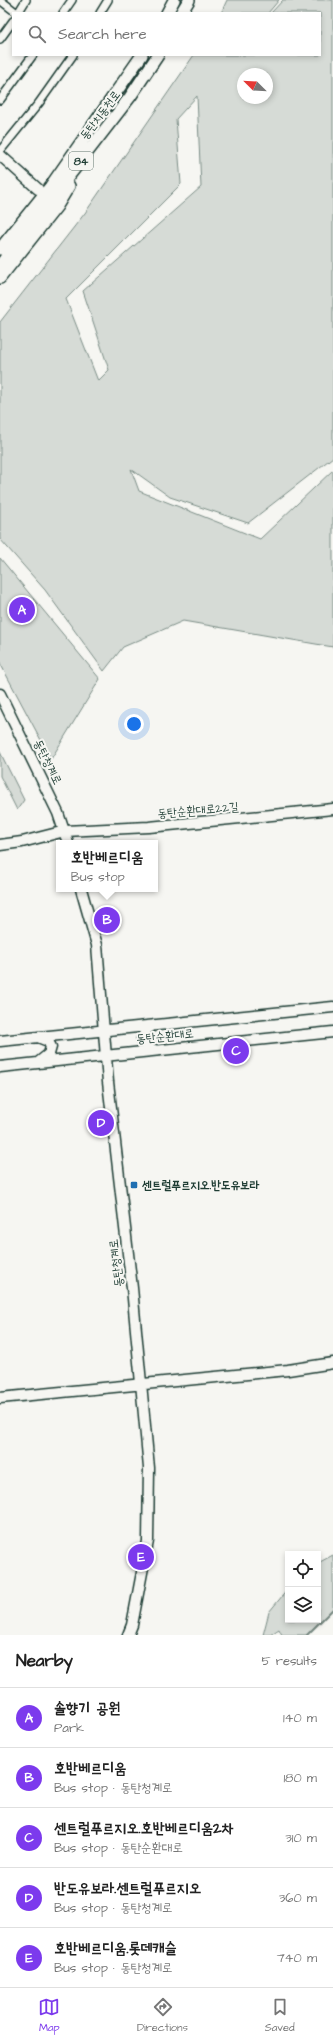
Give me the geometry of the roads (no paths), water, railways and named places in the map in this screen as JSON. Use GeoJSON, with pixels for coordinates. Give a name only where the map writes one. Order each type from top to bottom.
{"type":"FeatureCollection","features":[{"type":"Feature","properties":{"kind":"main road"},"geometry":{"type":"LineString","coordinates":[[168,12],[174,0]]}},
{"type":"Feature","properties":{"kind":"main road"},"geometry":{"type":"LineString","coordinates":[[183,12],[189,0]]}},
{"type":"Feature","properties":{"kind":"main road","name":"동탄치동천로"},"geometry":{"type":"LineString","coordinates":[[0,249],[50,187],[86,132],[118,91],[141,56]]}},
{"type":"Feature","properties":{"kind":"main road","name":"동탄치동천로"},"geometry":{"type":"LineString","coordinates":[[0,265],[130,97],[157,56]]}},
{"type":"Feature","properties":{"kind":"main road"},"geometry":{"type":"LineString","coordinates":[[0,238],[38,189],[86,132]]}},
{"type":"Feature","properties":{"kind":"main road"},"geometry":{"type":"LineString","coordinates":[[0,278],[57,206],[94,144]]}},
{"type":"Feature","properties":{"kind":"street"},"geometry":{"type":"LineString","coordinates":[[0,0],[17,12]]}},
{"type":"Feature","properties":{"kind":"street"},"geometry":{"type":"LineString","coordinates":[[19,12],[26,0]]}},
{"type":"Feature","properties":{"kind":"street"},"geometry":{"type":"LineString","coordinates":[[64,12],[72,0]]}},
{"type":"Feature","properties":{"kind":"street"},"geometry":{"type":"LineString","coordinates":[[101,12],[108,0]]}},
{"type":"Feature","properties":{"kind":"street"},"geometry":{"type":"LineString","coordinates":[[0,39],[12,22]]}},
{"type":"Feature","properties":{"kind":"street"},"geometry":{"type":"LineString","coordinates":[[0,100],[32,56]]}},
{"type":"Feature","properties":{"kind":"street"},"geometry":{"type":"LineString","coordinates":[[0,151],[39,103],[72,56]]}},
{"type":"Feature","properties":{"kind":"street"},"geometry":{"type":"LineString","coordinates":[[0,155],[38,189]]}},
{"type":"Feature","properties":{"kind":"street","name":"동탄청계로"},"geometry":{"type":"LineString","coordinates":[[0,694],[58,812],[67,840]]}},
{"type":"Feature","properties":{"kind":"street","name":"동탄순환대로22길"},"geometry":{"type":"LineString","coordinates":[[0,845],[22,842],[65,831],[149,827],[333,809]]}},
{"type":"Feature","properties":{"kind":"street","name":"동탄청계로"},"geometry":{"type":"LineString","coordinates":[[82,892],[97,945],[105,1055],[142,1384],[149,1468],[148,1541],[132,1625],[128,1635]]}},
{"type":"Feature","properties":{"kind":"street","name":"동탄순환대로"},"geometry":{"type":"LineString","coordinates":[[0,1041],[333,1007]]}},
{"type":"Feature","properties":{"kind":"street"},"geometry":{"type":"LineString","coordinates":[[154,1025],[147,1029],[142,1039],[149,1049],[158,1050]]}},
{"type":"Feature","properties":{"kind":"street","name":"동탄순환대로"},"geometry":{"type":"LineString","coordinates":[[0,1067],[333,1032]]}},
{"type":"Feature","properties":{"kind":"street"},"geometry":{"type":"LineString","coordinates":[[37,1037],[48,1041],[51,1047],[49,1054],[44,1060],[37,1062]]}},
{"type":"Feature","properties":{"kind":"street"},"geometry":{"type":"LineString","coordinates":[[0,1398],[288,1370],[333,1363]]}},
{"type":"Feature","properties":{"kind":"waterway"},"geometry":{"type":"LineString","coordinates":[[307,1635],[333,1609]]}},
{"type":"Feature","properties":{"kind":"place","name":"솔향기 공원"},"geometry":{"type":"Point","coordinates":[22,610]}},
{"type":"Feature","properties":{"kind":"place","name":"호반베르디움"},"geometry":{"type":"Point","coordinates":[107,920]}},
{"type":"Feature","properties":{"kind":"place","name":"센트럴푸르지오.호반베르디움2차"},"geometry":{"type":"Point","coordinates":[236,1051]}},
{"type":"Feature","properties":{"kind":"place","name":"반도유보라.센트럴푸르지오"},"geometry":{"type":"Point","coordinates":[101,1123]}},
{"type":"Feature","properties":{"kind":"place","name":"센트럴푸르지오.반도유보라"},"geometry":{"type":"Point","coordinates":[134,1185]}},
{"type":"Feature","properties":{"kind":"place","name":"호반베르디움.롯데캐슬"},"geometry":{"type":"Point","coordinates":[141,1557]}}]}
